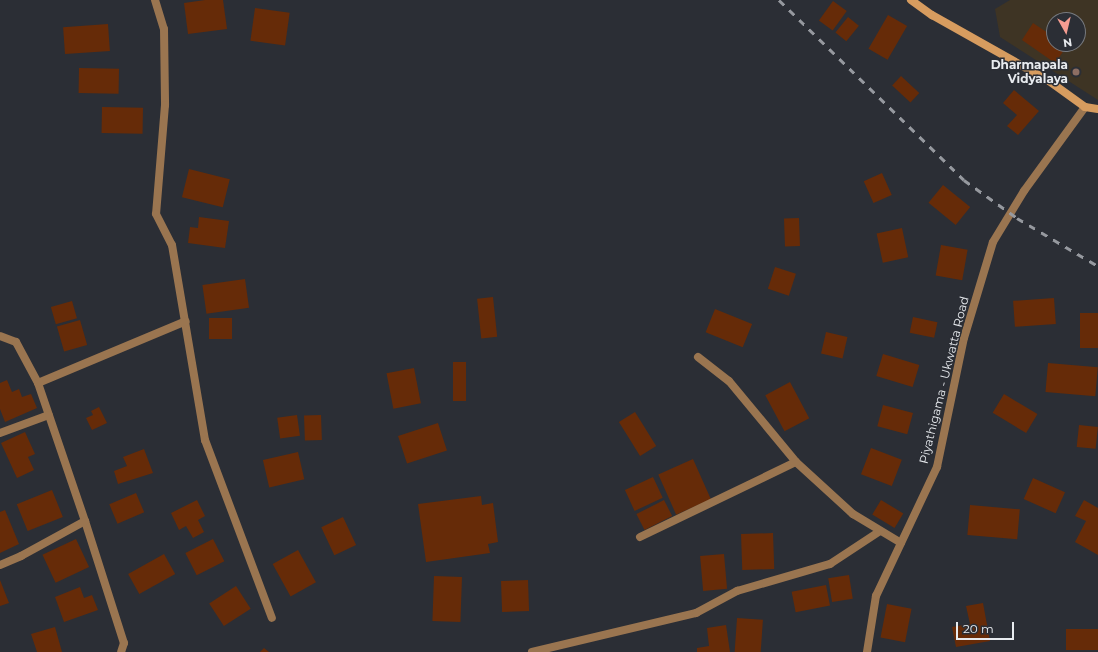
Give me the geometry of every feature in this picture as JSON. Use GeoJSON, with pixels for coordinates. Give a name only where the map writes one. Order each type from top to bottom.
{"type":"FeatureCollection","features":[{"type":"Feature","properties":{"kind":"main road"},"geometry":{"type":"LineString","coordinates":[[911,0],[932,15],[1049,81],[1085,107],[1098,109]]}},
{"type":"Feature","properties":{"kind":"street"},"geometry":{"type":"LineString","coordinates":[[155,0],[164,29],[165,105],[156,214],[172,245],[205,440],[272,618]]}},
{"type":"Feature","properties":{"kind":"street","name":"Piyathigama - Ukwatta Road"},"geometry":{"type":"LineString","coordinates":[[867,652],[876,596],[937,467],[964,338],[992,242],[1024,192],[1085,107]]}},
{"type":"Feature","properties":{"kind":"street"},"geometry":{"type":"LineString","coordinates":[[38,383],[186,321]]}},
{"type":"Feature","properties":{"kind":"street"},"geometry":{"type":"LineString","coordinates":[[0,336],[16,342],[38,383],[85,520],[124,643],[121,652]]}},
{"type":"Feature","properties":{"kind":"street"},"geometry":{"type":"LineString","coordinates":[[698,357],[729,381],[796,462],[852,514],[901,543]]}},
{"type":"Feature","properties":{"kind":"street"},"geometry":{"type":"LineString","coordinates":[[0,433],[49,415]]}},
{"type":"Feature","properties":{"kind":"street"},"geometry":{"type":"LineString","coordinates":[[640,537],[796,462]]}},
{"type":"Feature","properties":{"kind":"street"},"geometry":{"type":"LineString","coordinates":[[0,565],[21,556],[85,520]]}},
{"type":"Feature","properties":{"kind":"street"},"geometry":{"type":"LineString","coordinates":[[532,652],[696,613],[737,591],[830,564],[880,531]]}},
{"type":"Feature","properties":{"kind":"shaded area","name":"Dharmapala Vidyalaya"},"geometry":{"type":"Polygon","coordinates":[[[1010,0],[1098,0],[1098,100],[1000,37],[995,9],[1010,0]]]}},
{"type":"Feature","properties":{"kind":"building"},"geometry":{"type":"Polygon","coordinates":[[[205,0],[223,0],[227,29],[188,34],[184,3],[205,0]]]}},
{"type":"Feature","properties":{"kind":"building"},"geometry":{"type":"Polygon","coordinates":[[[833,1],[847,11],[833,30],[819,20],[833,1]]]}},
{"type":"Feature","properties":{"kind":"building"},"geometry":{"type":"Polygon","coordinates":[[[255,8],[290,13],[285,46],[250,41],[255,8]]]}},
{"type":"Feature","properties":{"kind":"building"},"geometry":{"type":"Polygon","coordinates":[[[888,15],[907,26],[888,60],[868,49],[888,15]]]}},
{"type":"Feature","properties":{"kind":"building"},"geometry":{"type":"Polygon","coordinates":[[[848,17],[859,26],[846,41],[835,33],[848,17]]]}},
{"type":"Feature","properties":{"kind":"building"},"geometry":{"type":"Polygon","coordinates":[[[1033,23],[1046,32],[1046,52],[1063,52],[1055,63],[1022,40],[1033,23]]]}},
{"type":"Feature","properties":{"kind":"building"},"geometry":{"type":"Polygon","coordinates":[[[108,24],[110,51],[65,54],[63,27],[108,24]]]}},
{"type":"Feature","properties":{"kind":"building"},"geometry":{"type":"Polygon","coordinates":[[[79,68],[119,69],[119,94],[79,93],[79,68]]]}},
{"type":"Feature","properties":{"kind":"building"},"geometry":{"type":"Polygon","coordinates":[[[901,76],[919,93],[910,103],[892,86],[901,76]]]}},
{"type":"Feature","properties":{"kind":"building"},"geometry":{"type":"Polygon","coordinates":[[[1014,90],[1039,111],[1018,135],[1007,126],[1017,115],[1003,103],[1014,90]]]}},
{"type":"Feature","properties":{"kind":"building"},"geometry":{"type":"Polygon","coordinates":[[[102,107],[143,108],[143,134],[102,133],[102,107]]]}},
{"type":"Feature","properties":{"kind":"building"},"geometry":{"type":"Polygon","coordinates":[[[189,169],[230,179],[223,207],[182,197],[189,169]]]}},
{"type":"Feature","properties":{"kind":"building"},"geometry":{"type":"Polygon","coordinates":[[[882,173],[892,195],[873,203],[864,181],[882,173]]]}},
{"type":"Feature","properties":{"kind":"building"},"geometry":{"type":"Polygon","coordinates":[[[943,185],[970,207],[956,225],[929,203],[943,185]]]}},
{"type":"Feature","properties":{"kind":"building"},"geometry":{"type":"Polygon","coordinates":[[[199,217],[229,221],[225,248],[188,243],[190,227],[198,228],[199,217]]]}},
{"type":"Feature","properties":{"kind":"building"},"geometry":{"type":"Polygon","coordinates":[[[799,218],[800,246],[785,247],[784,219],[799,218]]]}},
{"type":"Feature","properties":{"kind":"building"},"geometry":{"type":"Polygon","coordinates":[[[902,228],[908,257],[883,263],[877,233],[902,228]]]}},
{"type":"Feature","properties":{"kind":"building"},"geometry":{"type":"Polygon","coordinates":[[[941,245],[968,250],[962,280],[936,276],[941,245]]]}},
{"type":"Feature","properties":{"kind":"building"},"geometry":{"type":"Polygon","coordinates":[[[775,267],[796,274],[789,296],[768,289],[775,267]]]}},
{"type":"Feature","properties":{"kind":"building"},"geometry":{"type":"Polygon","coordinates":[[[245,279],[249,308],[206,314],[202,285],[245,279]]]}},
{"type":"Feature","properties":{"kind":"building"},"geometry":{"type":"Polygon","coordinates":[[[493,297],[497,337],[481,338],[477,299],[493,297]]]}},
{"type":"Feature","properties":{"kind":"building"},"geometry":{"type":"Polygon","coordinates":[[[1054,298],[1056,324],[1015,327],[1013,301],[1054,298]]]}},
{"type":"Feature","properties":{"kind":"building"},"geometry":{"type":"Polygon","coordinates":[[[72,301],[77,318],[56,324],[51,307],[72,301]]]}},
{"type":"Feature","properties":{"kind":"building"},"geometry":{"type":"Polygon","coordinates":[[[715,309],[752,324],[743,347],[706,332],[715,309]]]}},
{"type":"Feature","properties":{"kind":"building"},"geometry":{"type":"Polygon","coordinates":[[[1080,313],[1098,313],[1098,348],[1080,348],[1080,313]]]}},
{"type":"Feature","properties":{"kind":"building"},"geometry":{"type":"Polygon","coordinates":[[[913,317],[937,322],[934,338],[910,333],[913,317]]]}},
{"type":"Feature","properties":{"kind":"building"},"geometry":{"type":"Polygon","coordinates":[[[209,318],[232,318],[232,339],[209,339],[209,318]]]}},
{"type":"Feature","properties":{"kind":"building"},"geometry":{"type":"Polygon","coordinates":[[[80,320],[87,345],[64,352],[57,327],[80,320]]]}},
{"type":"Feature","properties":{"kind":"building"},"geometry":{"type":"Polygon","coordinates":[[[826,332],[847,337],[842,358],[821,353],[826,332]]]}},
{"type":"Feature","properties":{"kind":"building"},"geometry":{"type":"Polygon","coordinates":[[[883,354],[919,365],[913,387],[876,376],[883,354]]]}},
{"type":"Feature","properties":{"kind":"building"},"geometry":{"type":"Polygon","coordinates":[[[453,362],[466,362],[466,401],[453,401],[453,362]]]}},
{"type":"Feature","properties":{"kind":"building"},"geometry":{"type":"Polygon","coordinates":[[[1048,363],[1098,367],[1095,396],[1045,392],[1048,363]]]}},
{"type":"Feature","properties":{"kind":"building"},"geometry":{"type":"Polygon","coordinates":[[[414,368],[421,403],[393,409],[387,373],[414,368]]]}},
{"type":"Feature","properties":{"kind":"building"},"geometry":{"type":"Polygon","coordinates":[[[7,380],[12,392],[19,389],[22,397],[31,394],[37,408],[5,422],[0,409],[0,383],[7,380]]]}},
{"type":"Feature","properties":{"kind":"building"},"geometry":{"type":"Polygon","coordinates":[[[790,382],[809,418],[785,431],[765,395],[790,382]]]}},
{"type":"Feature","properties":{"kind":"building"},"geometry":{"type":"Polygon","coordinates":[[[1004,394],[1037,414],[1026,433],[993,413],[1004,394]]]}},
{"type":"Feature","properties":{"kind":"building"},"geometry":{"type":"Polygon","coordinates":[[[883,405],[913,413],[907,434],[877,426],[883,405]]]}},
{"type":"Feature","properties":{"kind":"building"},"geometry":{"type":"Polygon","coordinates":[[[99,407],[107,423],[92,430],[86,418],[93,415],[91,411],[99,407]]]}},
{"type":"Feature","properties":{"kind":"building"},"geometry":{"type":"Polygon","coordinates":[[[635,412],[656,446],[640,456],[619,422],[635,412]]]}},
{"type":"Feature","properties":{"kind":"building"},"geometry":{"type":"Polygon","coordinates":[[[297,415],[300,436],[280,439],[277,418],[297,415]]]}},
{"type":"Feature","properties":{"kind":"building"},"geometry":{"type":"Polygon","coordinates":[[[321,415],[322,440],[305,441],[304,416],[321,415]]]}},
{"type":"Feature","properties":{"kind":"building"},"geometry":{"type":"Polygon","coordinates":[[[438,423],[447,451],[407,464],[398,436],[438,423]]]}},
{"type":"Feature","properties":{"kind":"building"},"geometry":{"type":"Polygon","coordinates":[[[1079,425],[1098,427],[1096,449],[1077,447],[1079,425]]]}},
{"type":"Feature","properties":{"kind":"building"},"geometry":{"type":"Polygon","coordinates":[[[25,432],[35,454],[28,457],[34,470],[17,478],[1,443],[25,432]]]}},
{"type":"Feature","properties":{"kind":"building"},"geometry":{"type":"Polygon","coordinates":[[[871,448],[902,460],[892,486],[861,474],[871,448]]]}},
{"type":"Feature","properties":{"kind":"building"},"geometry":{"type":"Polygon","coordinates":[[[144,449],[153,473],[118,484],[114,471],[127,466],[123,457],[144,449]]]}},
{"type":"Feature","properties":{"kind":"building"},"geometry":{"type":"Polygon","coordinates":[[[298,452],[304,479],[269,487],[263,460],[298,452]]]}},
{"type":"Feature","properties":{"kind":"building"},"geometry":{"type":"Polygon","coordinates":[[[693,459],[711,499],[676,515],[658,474],[693,459]]]}},
{"type":"Feature","properties":{"kind":"building"},"geometry":{"type":"Polygon","coordinates":[[[653,477],[663,498],[635,511],[625,490],[653,477]]]}},
{"type":"Feature","properties":{"kind":"building"},"geometry":{"type":"Polygon","coordinates":[[[1033,478],[1065,492],[1056,513],[1024,499],[1033,478]]]}},
{"type":"Feature","properties":{"kind":"building"},"geometry":{"type":"Polygon","coordinates":[[[52,490],[63,517],[28,531],[17,504],[52,490]]]}},
{"type":"Feature","properties":{"kind":"building"},"geometry":{"type":"Polygon","coordinates":[[[136,493],[144,512],[118,524],[109,504],[136,493]]]}},
{"type":"Feature","properties":{"kind":"building"},"geometry":{"type":"Polygon","coordinates":[[[481,496],[482,505],[493,503],[498,542],[488,544],[490,553],[426,562],[418,504],[481,496]]]}},
{"type":"Feature","properties":{"kind":"building"},"geometry":{"type":"Polygon","coordinates":[[[197,500],[205,516],[198,520],[204,532],[193,538],[186,526],[179,530],[171,513],[197,500]]]}},
{"type":"Feature","properties":{"kind":"building"},"geometry":{"type":"Polygon","coordinates":[[[664,500],[672,516],[645,530],[636,514],[664,500]]]}},
{"type":"Feature","properties":{"kind":"building"},"geometry":{"type":"Polygon","coordinates":[[[881,500],[903,513],[895,528],[872,515],[881,500]]]}},
{"type":"Feature","properties":{"kind":"building"},"geometry":{"type":"Polygon","coordinates":[[[1084,500],[1098,508],[1098,555],[1075,542],[1086,521],[1075,516],[1084,500]]]}},
{"type":"Feature","properties":{"kind":"building"},"geometry":{"type":"Polygon","coordinates":[[[970,505],[1020,509],[1017,539],[967,535],[970,505]]]}},
{"type":"Feature","properties":{"kind":"building"},"geometry":{"type":"Polygon","coordinates":[[[5,510],[19,544],[0,553],[0,512],[5,510]]]}},
{"type":"Feature","properties":{"kind":"building"},"geometry":{"type":"Polygon","coordinates":[[[343,517],[356,545],[334,555],[321,527],[343,517]]]}},
{"type":"Feature","properties":{"kind":"building"},"geometry":{"type":"Polygon","coordinates":[[[773,533],[774,569],[742,570],[741,534],[773,533]]]}},
{"type":"Feature","properties":{"kind":"building"},"geometry":{"type":"Polygon","coordinates":[[[76,539],[89,567],[56,583],[42,555],[76,539]]]}},
{"type":"Feature","properties":{"kind":"building"},"geometry":{"type":"Polygon","coordinates":[[[213,539],[224,561],[197,575],[185,553],[213,539]]]}},
{"type":"Feature","properties":{"kind":"building"},"geometry":{"type":"Polygon","coordinates":[[[298,550],[316,582],[291,596],[273,564],[298,550]]]}},
{"type":"Feature","properties":{"kind":"building"},"geometry":{"type":"Polygon","coordinates":[[[164,554],[175,574],[139,594],[128,574],[164,554]]]}},
{"type":"Feature","properties":{"kind":"building"},"geometry":{"type":"Polygon","coordinates":[[[724,554],[727,589],[703,591],[700,556],[724,554]]]}},
{"type":"Feature","properties":{"kind":"building"},"geometry":{"type":"Polygon","coordinates":[[[849,575],[853,599],[832,602],[828,578],[849,575]]]}},
{"type":"Feature","properties":{"kind":"building"},"geometry":{"type":"Polygon","coordinates":[[[434,576],[462,577],[460,622],[432,621],[434,576]]]}},
{"type":"Feature","properties":{"kind":"building"},"geometry":{"type":"Polygon","coordinates":[[[0,580],[9,603],[0,606],[0,580]]]}},
{"type":"Feature","properties":{"kind":"building"},"geometry":{"type":"Polygon","coordinates":[[[528,580],[529,611],[502,612],[501,581],[528,580]]]}},
{"type":"Feature","properties":{"kind":"building"},"geometry":{"type":"Polygon","coordinates":[[[826,585],[830,606],[796,612],[792,592],[826,585]]]}},
{"type":"Feature","properties":{"kind":"building"},"geometry":{"type":"Polygon","coordinates":[[[236,586],[251,609],[224,626],[209,603],[236,586]]]}},
{"type":"Feature","properties":{"kind":"building"},"geometry":{"type":"Polygon","coordinates":[[[80,587],[84,598],[92,595],[98,610],[64,622],[55,597],[80,587]]]}},
{"type":"Feature","properties":{"kind":"building"},"geometry":{"type":"Polygon","coordinates":[[[983,603],[990,641],[956,647],[952,627],[970,624],[966,606],[983,603]]]}},
{"type":"Feature","properties":{"kind":"building"},"geometry":{"type":"Polygon","coordinates":[[[887,604],[912,609],[905,642],[881,637],[887,604]]]}},
{"type":"Feature","properties":{"kind":"building"},"geometry":{"type":"Polygon","coordinates":[[[737,618],[763,620],[761,652],[735,652],[737,618]]]}},
{"type":"Feature","properties":{"kind":"building"},"geometry":{"type":"Polygon","coordinates":[[[726,625],[730,652],[697,652],[697,648],[709,646],[707,628],[726,625]]]}},
{"type":"Feature","properties":{"kind":"building"},"geometry":{"type":"Polygon","coordinates":[[[55,627],[62,652],[37,652],[31,634],[55,627]]]}},
{"type":"Feature","properties":{"kind":"building"},"geometry":{"type":"Polygon","coordinates":[[[1066,629],[1098,629],[1098,650],[1066,650],[1066,629]]]}},
{"type":"Feature","properties":{"kind":"building"},"geometry":{"type":"Polygon","coordinates":[[[264,648],[269,652],[260,652],[264,648]]]}},
{"type":"Feature","properties":{"kind":"railway"},"geometry":{"type":"LineString","coordinates":[[779,0],[964,180],[1017,218],[1098,266]]}},
{"type":"Feature","properties":{"kind":"place","name":"Dharmapala Vidyalaya"},"geometry":{"type":"Point","coordinates":[1076,72]}}]}
